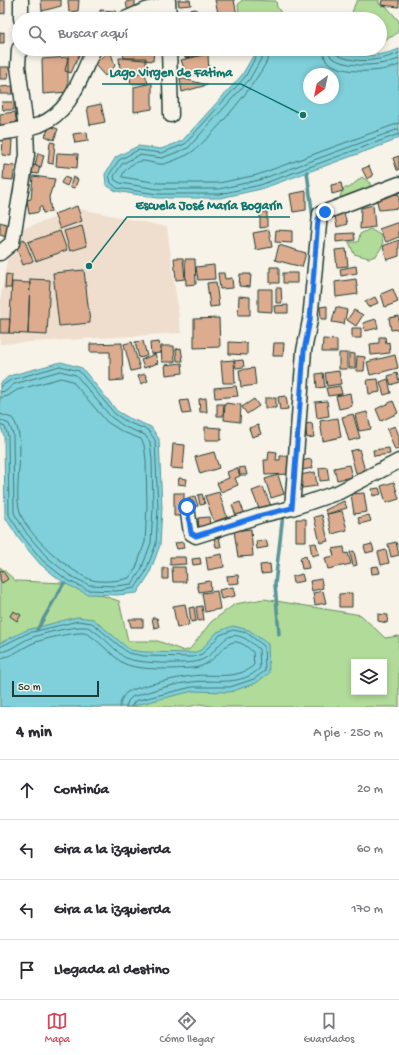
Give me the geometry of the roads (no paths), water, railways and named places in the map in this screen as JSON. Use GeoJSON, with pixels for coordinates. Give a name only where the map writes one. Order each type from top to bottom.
{"type":"FeatureCollection","features":[{"type":"Feature","properties":{"kind":"street"},"geometry":{"type":"LineString","coordinates":[[21,0],[21,12]]}},
{"type":"Feature","properties":{"kind":"street"},"geometry":{"type":"LineString","coordinates":[[141,12],[168,2],[169,12]]}},
{"type":"Feature","properties":{"kind":"street"},"geometry":{"type":"LineString","coordinates":[[0,253],[12,243],[27,154],[26,128],[20,87],[19,56]]}},
{"type":"Feature","properties":{"kind":"street"},"geometry":{"type":"LineString","coordinates":[[0,133],[40,124],[52,117],[68,103],[84,75],[91,56]]}},
{"type":"Feature","properties":{"kind":"street"},"geometry":{"type":"LineString","coordinates":[[169,56],[171,115]]}},
{"type":"Feature","properties":{"kind":"street"},"geometry":{"type":"LineString","coordinates":[[292,508],[304,351],[310,320],[320,214],[399,184]]}},
{"type":"Feature","properties":{"kind":"street"},"geometry":{"type":"LineString","coordinates":[[187,507],[191,533],[196,536],[262,515],[292,508],[339,492],[399,461]]}},
{"type":"Feature","properties":{"kind":"water"},"geometry":{"type":"Polygon","coordinates":[[[399,49],[399,137],[391,142],[261,189],[220,198],[157,198],[116,191],[106,185],[105,174],[116,157],[138,146],[161,149],[182,141],[242,75],[253,56],[387,56],[387,53],[399,49]]]}},
{"type":"Feature","properties":{"kind":"water"},"geometry":{"type":"Polygon","coordinates":[[[61,362],[82,368],[117,411],[129,418],[151,427],[159,439],[162,508],[160,545],[149,575],[137,593],[117,595],[87,594],[64,583],[40,564],[19,539],[5,517],[4,436],[0,425],[0,384],[9,376],[61,362]]]}},
{"type":"Feature","properties":{"kind":"water"},"geometry":{"type":"Polygon","coordinates":[[[77,617],[93,619],[130,650],[144,652],[193,653],[201,650],[217,632],[233,626],[249,630],[268,644],[269,673],[256,683],[230,692],[193,691],[128,707],[0,707],[0,643],[27,630],[77,617]]]}},
{"type":"Feature","properties":{"kind":"waterway"},"geometry":{"type":"LineString","coordinates":[[307,172],[313,218]]}},
{"type":"Feature","properties":{"kind":"waterway"},"geometry":{"type":"LineString","coordinates":[[279,634],[275,584],[283,514]]}},
{"type":"Feature","properties":{"kind":"waterway"},"geometry":{"type":"LineString","coordinates":[[37,630],[64,583]]}},
{"type":"Feature","properties":{"kind":"place","name":"Lago Virgen de Fatima"},"geometry":{"type":"Point","coordinates":[303,115]}},
{"type":"Feature","properties":{"kind":"place","name":"Escuela José María Bogarín"},"geometry":{"type":"Point","coordinates":[89,266]}}]}
